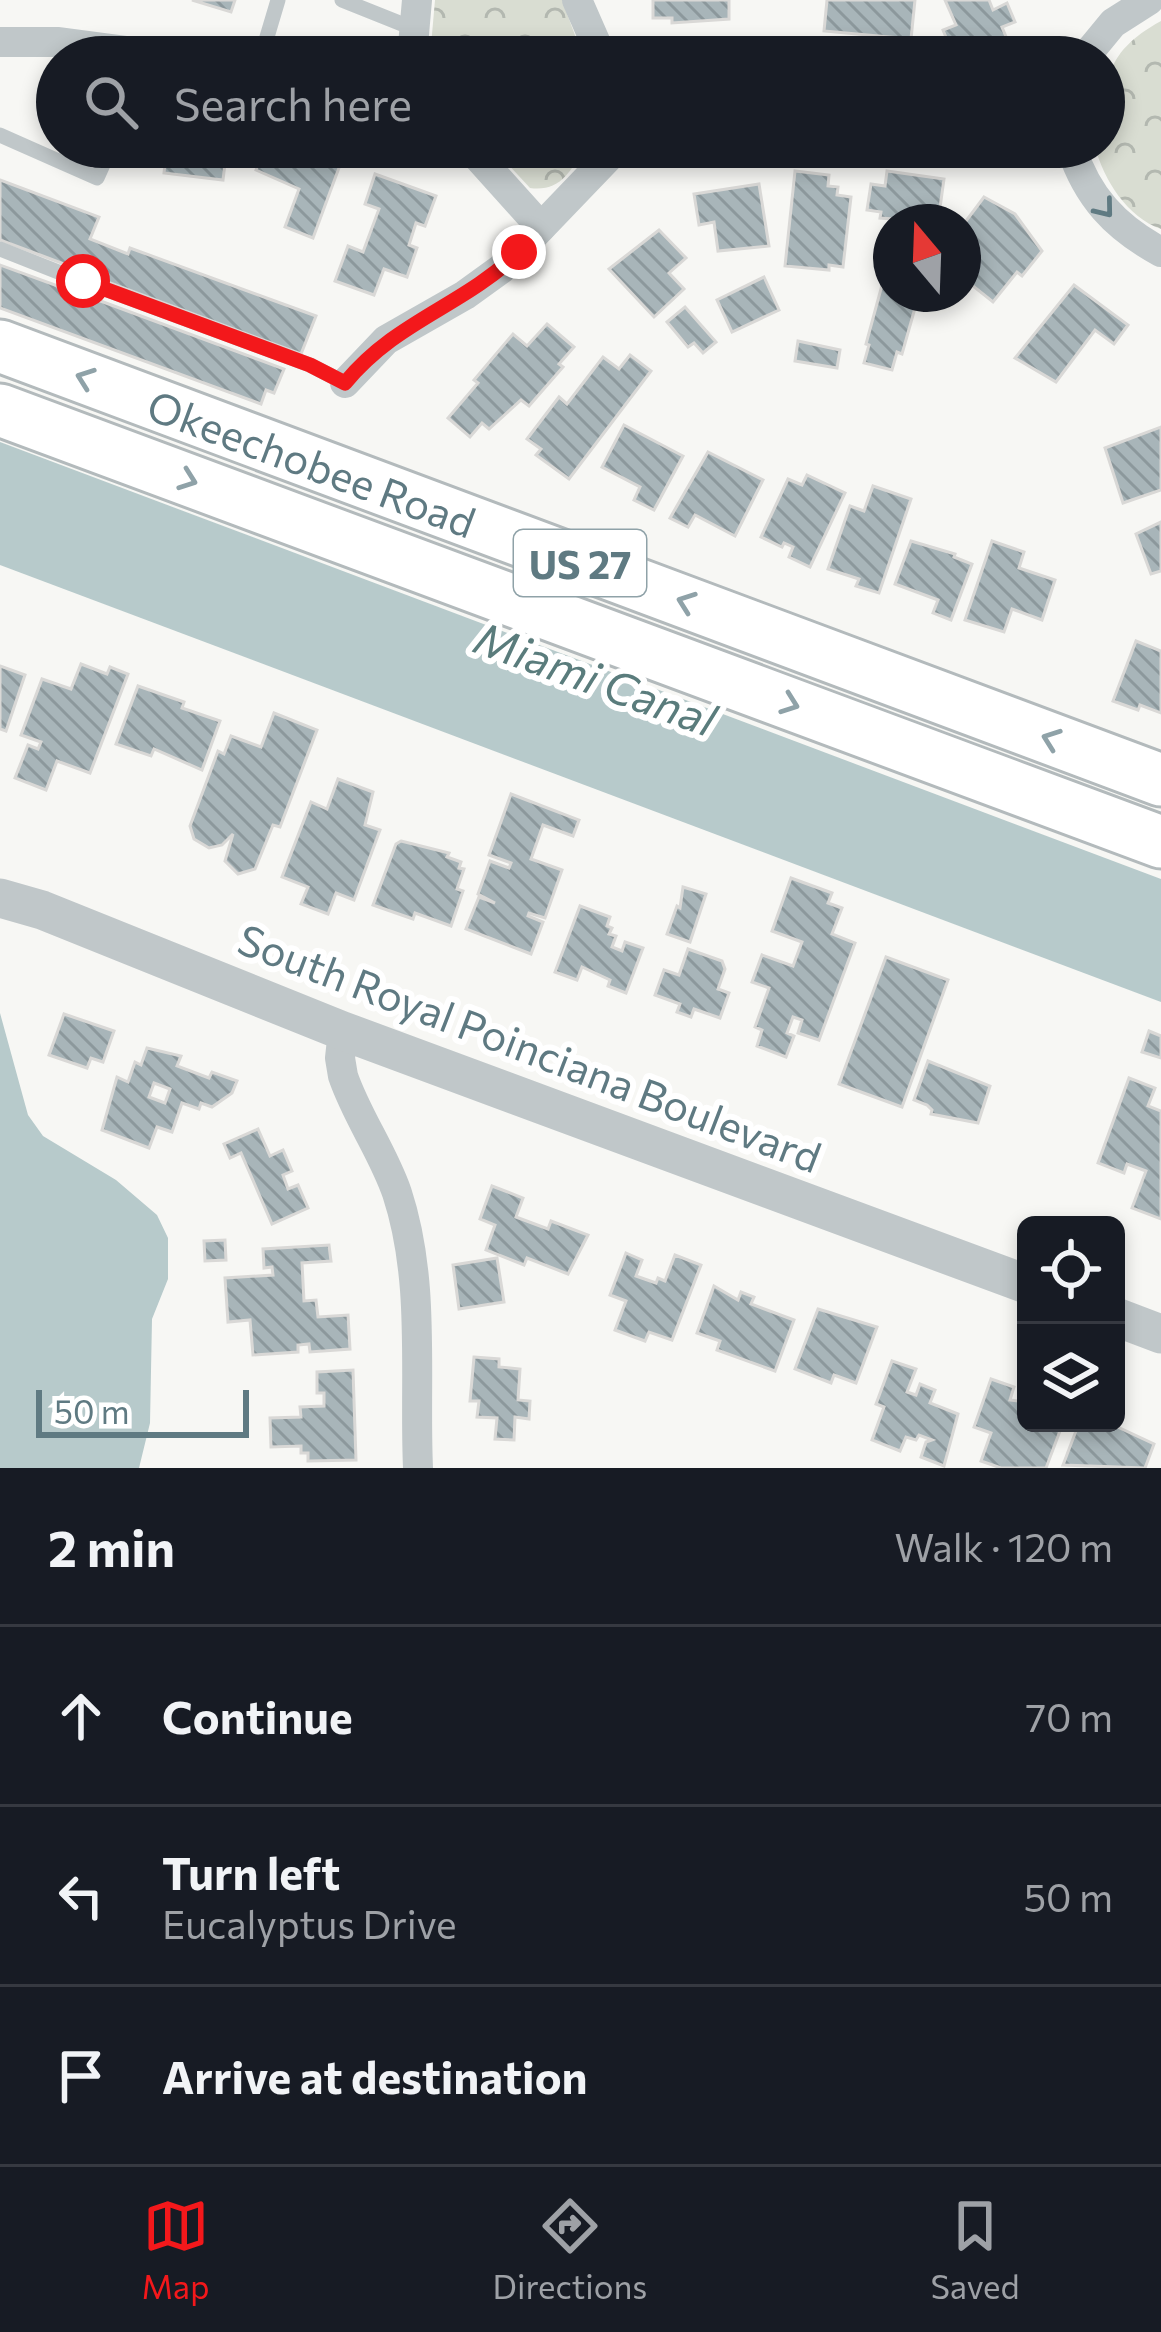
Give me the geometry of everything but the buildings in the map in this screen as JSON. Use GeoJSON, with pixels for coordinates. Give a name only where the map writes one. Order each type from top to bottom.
{"type":"FeatureCollection","features":[{"type":"Feature","properties":{"kind":"highway","name":"Okeechobee Road"},"geometry":{"type":"LineString","coordinates":[[0,346],[1161,779]]}},
{"type":"Feature","properties":{"kind":"highway","name":"Okeechobee Road"},"geometry":{"type":"LineString","coordinates":[[0,410],[1161,842]]}},
{"type":"Feature","properties":{"kind":"street"},"geometry":{"type":"LineString","coordinates":[[577,0],[591,36]]}},
{"type":"Feature","properties":{"kind":"street"},"geometry":{"type":"LineString","coordinates":[[1102,36],[1113,22],[1148,0]]}},
{"type":"Feature","properties":{"kind":"street"},"geometry":{"type":"LineString","coordinates":[[0,42],[36,42]]}},
{"type":"Feature","properties":{"kind":"street"},"geometry":{"type":"LineString","coordinates":[[489,168],[541,226]]}},
{"type":"Feature","properties":{"kind":"street"},"geometry":{"type":"LineString","coordinates":[[578,187],[584,168]]}},
{"type":"Feature","properties":{"kind":"street"},"geometry":{"type":"LineString","coordinates":[[345,383],[386,340],[501,269],[597,168]]}},
{"type":"Feature","properties":{"kind":"street"},"geometry":{"type":"LineString","coordinates":[[1079,168],[1108,215],[1130,235],[1161,252]]}},
{"type":"Feature","properties":{"kind":"street","name":"South Royal Poinciana Boulevard"},"geometry":{"type":"LineString","coordinates":[[0,898],[42,910],[343,1031],[1017,1281]]}},
{"type":"Feature","properties":{"kind":"street"},"geometry":{"type":"LineString","coordinates":[[343,1031],[343,1076],[396,1192],[403,1219],[417,1324],[418,1468]]}},
{"type":"Feature","properties":{"kind":"street"},"geometry":{"type":"LineString","coordinates":[[1125,1320],[1161,1334]]}},
{"type":"Feature","properties":{"kind":"lane"},"geometry":{"type":"LineString","coordinates":[[267,36],[278,0]]}},
{"type":"Feature","properties":{"kind":"lane"},"geometry":{"type":"LineString","coordinates":[[342,0],[414,28]]}},
{"type":"Feature","properties":{"kind":"lane"},"geometry":{"type":"LineString","coordinates":[[0,135],[36,151]]}},
{"type":"Feature","properties":{"kind":"lane"},"geometry":{"type":"LineString","coordinates":[[74,168],[97,178],[102,168]]}},
{"type":"Feature","properties":{"kind":"lane"},"geometry":{"type":"LineString","coordinates":[[0,249],[310,365],[345,383]]}},
{"type":"Feature","properties":{"kind":"green space"},"geometry":{"type":"Polygon","coordinates":[[[435,0],[562,0],[575,36],[432,36],[435,0]]]}},
{"type":"Feature","properties":{"kind":"green space"},"geometry":{"type":"Polygon","coordinates":[[[1161,21],[1161,229],[1138,216],[1103,168],[1125,168],[1125,49],[1161,21]]]}},
{"type":"Feature","properties":{"kind":"green space"},"geometry":{"type":"Polygon","coordinates":[[[511,168],[571,168],[549,187],[530,188],[511,168]]]}},
{"type":"Feature","properties":{"kind":"water","name":"Miami Canal"},"geometry":{"type":"Polygon","coordinates":[[[0,442],[1161,879],[1161,1002],[0,565],[0,442]]]}},
{"type":"Feature","properties":{"kind":"water"},"geometry":{"type":"Polygon","coordinates":[[[0,1013],[28,1115],[43,1136],[116,1180],[157,1215],[168,1238],[168,1279],[152,1319],[150,1423],[139,1468],[0,1468],[0,1013]]]}},
{"type":"Feature","properties":{"kind":"route"},"geometry":{"type":"LineString","coordinates":[[83,281],[310,365],[345,383],[386,340],[482,284],[519,252]]}}]}
